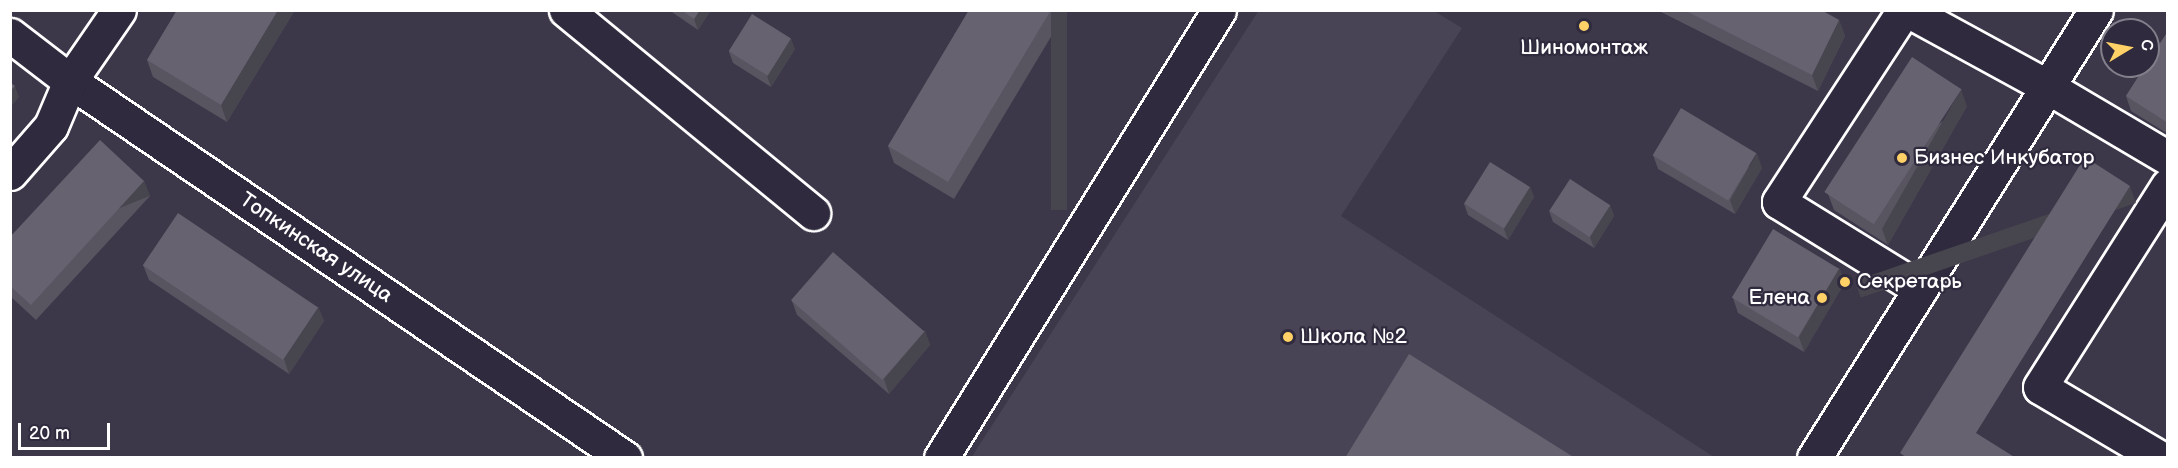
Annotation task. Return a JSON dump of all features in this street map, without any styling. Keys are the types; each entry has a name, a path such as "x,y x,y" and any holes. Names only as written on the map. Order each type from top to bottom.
{"street":[{"path":"10,173 51,126 70,81 119,10"},
{"path":"566,10 813,213"},
{"path":"941,458 1220,10"},
{"path":"1920,289 1779,202 1906,10 2048,87 2168,158"},
{"path":"1823,454 1920,289 2096,10"},
{"name":"Топкинская улица","path":"10,35 70,81 625,458"},
{"path":"2160,458 2040,387 2168,185"}],"shaded area":[{"name":"Школа №2","path":"1259,10 1434,11 1462,28 1341,216 1714,457 971,458"}],"building":[{"path":"177,10 278,10 221,105 147,60"},
{"path":"681,10 700,10 694,19"},
{"path":"969,10 1051,10 948,182 888,146"},
{"path":"1684,10 1821,10 1839,20 1812,75"},
{"path":"752,14 791,38 768,76 729,51"},
{"path":"2168,31 2168,123 2126,96 2137,78 2160,78 2160,43"},
{"name":"Бизнес Инкубатор","path":"1912,57 1961,89 1874,224 1824,192"},
{"path":"10,82 15,86 10,92"},
{"path":"1681,108 1756,153 1728,200 1653,155"},
{"path":"100,140 144,181 31,305 10,286 10,237"},
{"path":"2085,157 2130,186 1976,433 2016,458 1907,458 1900,453"},
{"path":"1490,162 1530,187 1504,228 1464,204"},
{"path":"1570,179 1610,205 1590,237 1549,211"},
{"path":"178,213 318,308 283,360 143,265"},
{"path":"1773,229 1839,269 1798,337 1732,298"},
{"path":"833,252 924,331 882,380 791,300"},
{"path":"1409,354 1575,458 1345,458"}],"place":[{"name":"Шиномонтаж","path":"1584,26"},
{"name":"Бизнес Инкубатор","path":"1902,158"},
{"name":"Секретарь","path":"1845,282"},
{"name":"Елена","path":"1822,298"},
{"name":"Школа №2","path":"1288,337"}]}
